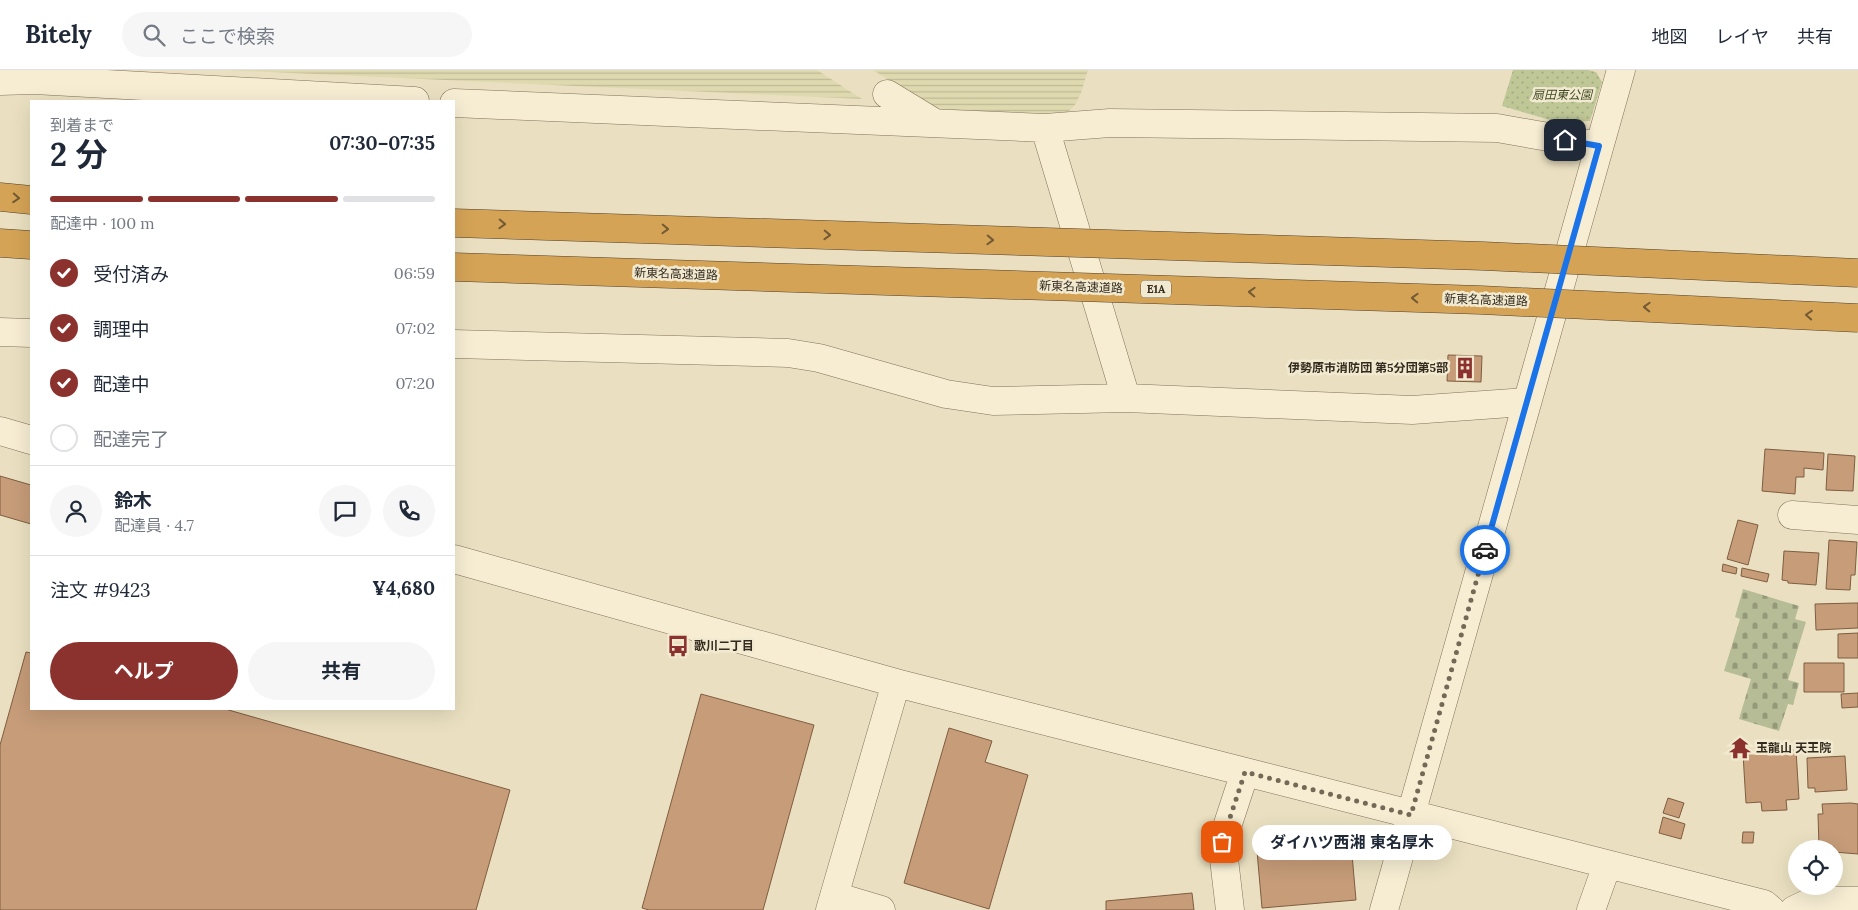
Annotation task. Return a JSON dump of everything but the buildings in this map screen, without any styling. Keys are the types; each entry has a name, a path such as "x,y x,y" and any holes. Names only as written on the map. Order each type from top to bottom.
{"highway":[{"path":"0,197 30,200"},
{"path":"455,223 1463,255 1858,273"},
{"path":"0,243 30,245"},
{"name":"新東名高速道路","path":"455,266 1481,300 1858,318"}],"street":[{"path":"1384,910 1621,70"},
{"path":"0,81 34,80 398,100"},
{"path":"887,94 935,123"},
{"path":"455,103 1045,128 1110,123 1497,128 1599,146"},
{"path":"1045,128 1126,398"},
{"path":"0,332 30,332"},
{"path":"455,344 788,353 819,358 946,394 993,400 1126,398 1412,410 1527,402"},
{"path":"0,431 30,440"},
{"path":"1806,509 1858,520"},
{"path":"455,559 896,683 1764,904 1771,910"},
{"path":"881,910 832,903 896,683"},
{"path":"1230,910 1222,842 1245,772"},
{"path":"1591,910 1607,865"},
{"path":"1794,910 1813,902 1858,901"}],"shaded area":[{"path":"224,70 817,70 862,99"},
{"path":"873,70 1088,70 1075,105 1065,115 935,109"}],"green space":[{"name":"扇田東公園","path":"1513,70 1588,70 1596,72 1602,82 1590,121 1557,122 1502,106"},
{"path":"1743,589 1799,606 1795,619 1806,622 1788,680 1799,683 1793,705 1788,704 1779,731 1739,719 1751,679 1724,671 1740,619 1735,617"}],"way so far":[{"path":"1222,842 1245,772 1411,815 1485,550"}],"place":[{"name":"伊勢原市消防団 第5分団第5部","path":"1465,368"},
{"name":"歌川二丁目","path":"678,646"},
{"name":"玉龍山 天王院","path":"1740,748"},
{"name":"ダイハツ西湘 東名厚木","path":"1222,842"}],"route":[{"path":"1485,550 1599,146 1565,140"}]}
